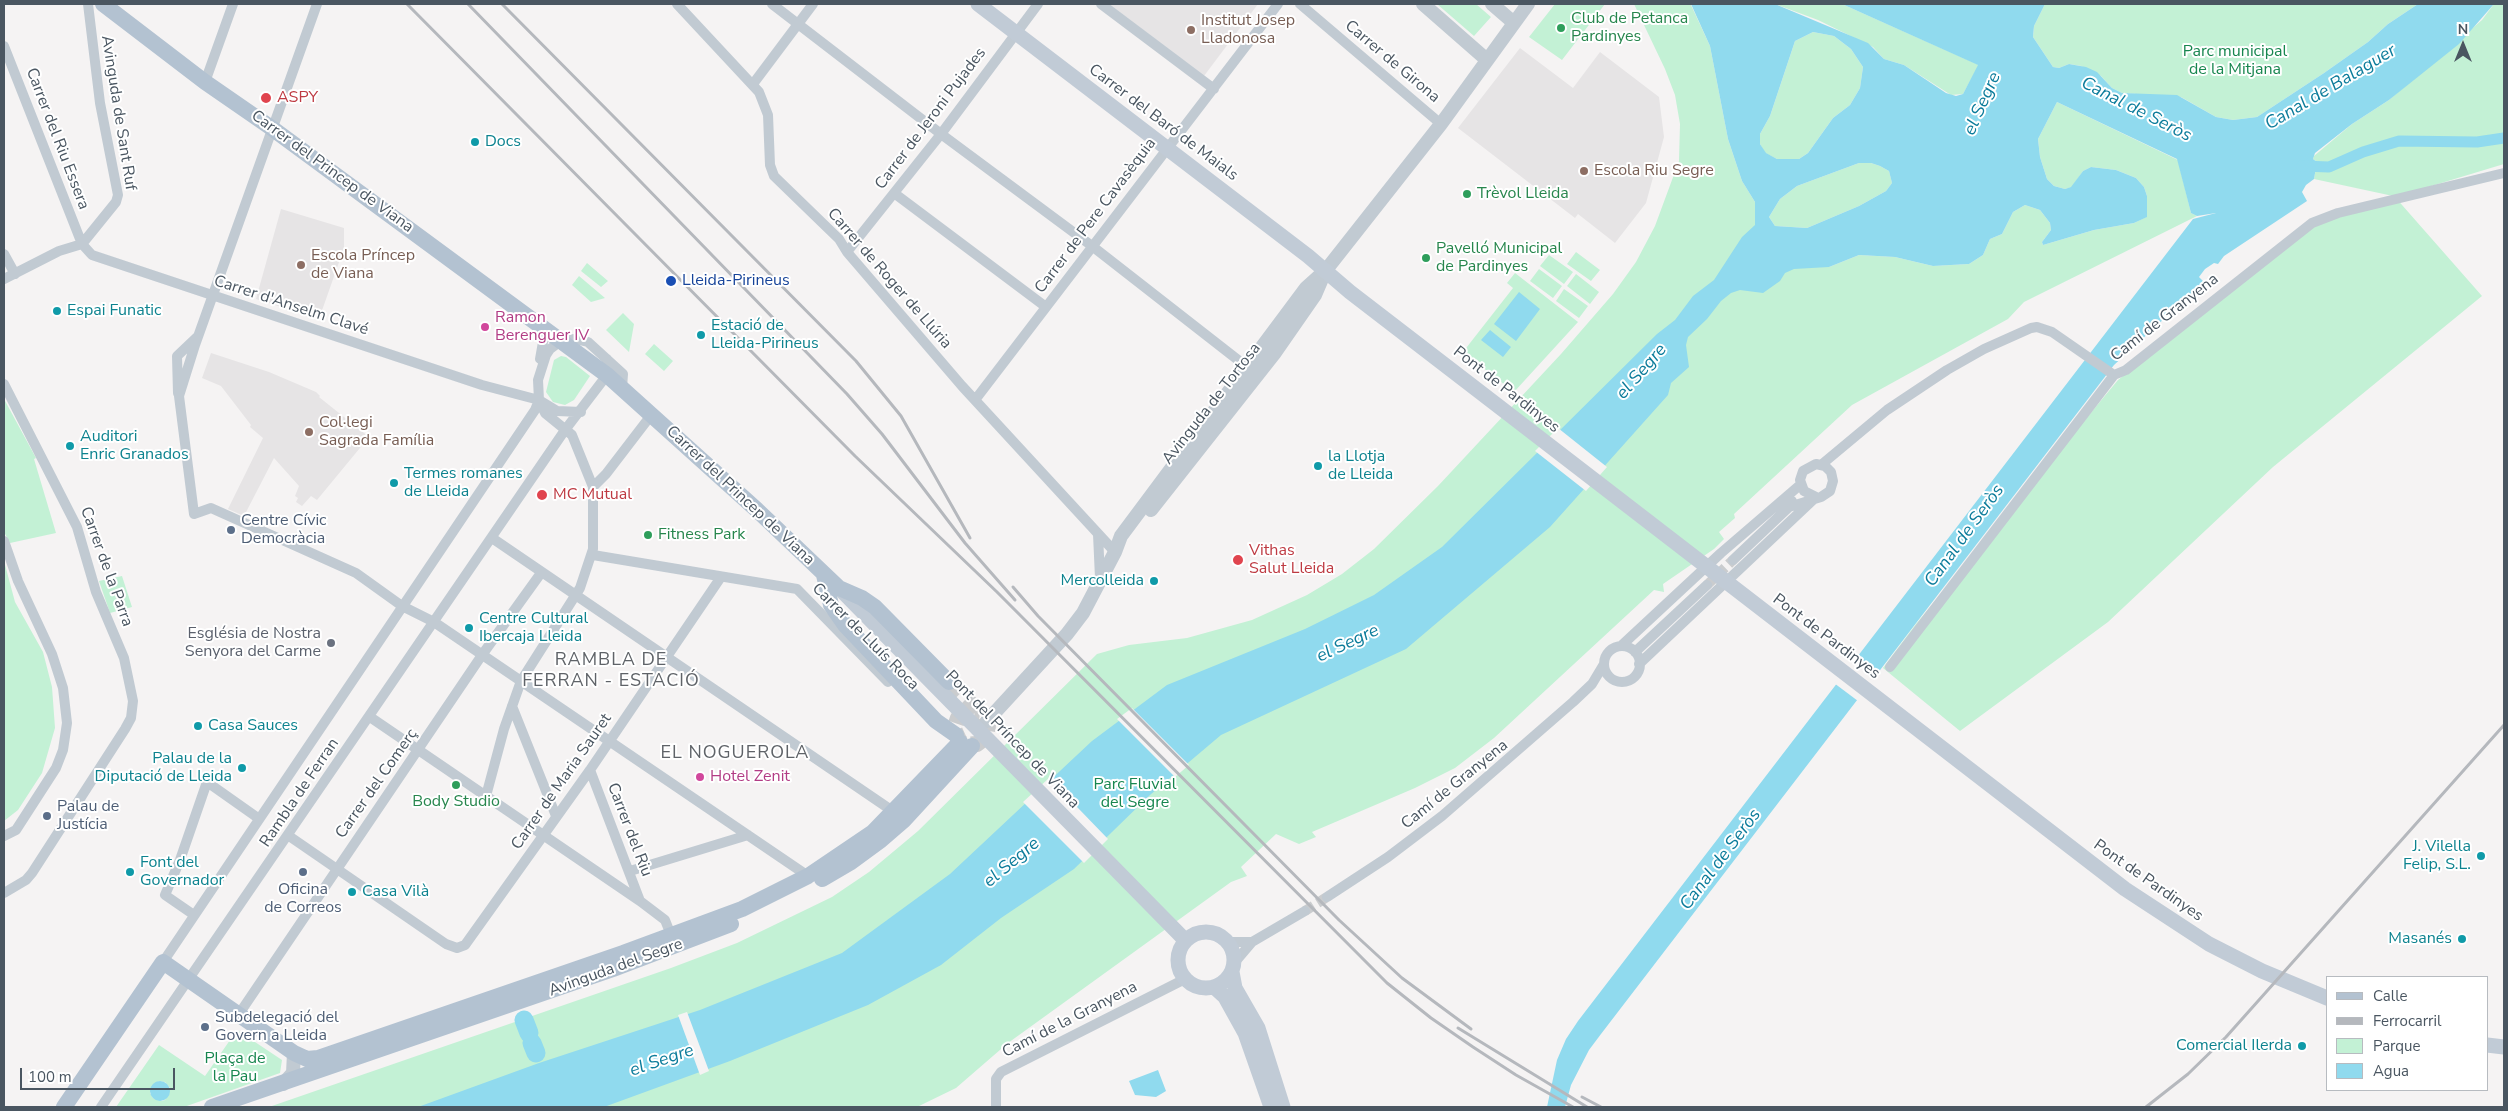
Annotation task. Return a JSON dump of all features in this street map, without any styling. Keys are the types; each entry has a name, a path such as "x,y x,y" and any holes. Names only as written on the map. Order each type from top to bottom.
{"main road":[{"name":"Carrer del Princep de Viana","path":"103,4 205,82 273,128 530,317 562,340 607,367 622,388 839,588 856,606"},
{"name":"Carrer del Baró de Maials","path":"978,4 1326,270"},
{"name":"Pont de Pardinyes","path":"1326,270 1506,412 1843,672 2164,916 2233,957 2295,986 2326,998"},
{"path":"824,575 831,605 845,625 936,721 961,740"},
{"path":"839,588 862,598 875,607 949,682"},
{"name":"Pont del Príncep de Viana","path":"856,606 1185,940"},
{"name":"Avinguda del Segre","path":"294,1053 307,1058 318,1058 748,918 805,889 851,862 898,816 961,740"},
{"name":"Avinguda del Segre","path":"212,1107 283,1084 673,941 808,876 898,816"},
{"path":"1233,967 1225,981 1214,987 1200,987 1185,979 1179,969 1178,957 1185,940 1200,932 1213,932 1228,942 1233,949 1235,988 1258,1028 1283,1107"},
{"path":"64,1107 167,956 189,980 294,1053"},
{"path":"1214,987 1225,997 1245,1033 1271,1107"}],"street":[{"name":"Avinguda de Sant Ruf","path":"82,244 116,202 118,195 100,103 88,4"},
{"path":"205,82 233,4"},
{"path":"318,4 179,396 194,514 211,508 256,526 356,573 402,606 434,622 808,876"},
{"name":"Carrer de Roger de Llúria","path":"677,4 759,92 768,115 772,173 839,239 847,252 975,400 1115,552"},
{"path":"772,4 941,134 1092,246 1247,367"},
{"path":"753,84 813,4"},
{"name":"Carrer de Jeroni Pujades","path":"847,252 941,134 1038,4"},
{"path":"1101,4 1214,88"},
{"name":"Carrer de Pere Cavasèquia","path":"975,400 1278,4"},
{"name":"Carrer de Girona","path":"1300,4 1441,124"},
{"path":"1423,4 1487,60"},
{"path":"1492,4 1514,23"},
{"name":"Avinguda de Tortosa","path":"1099,584 1121,536 1306,288 1326,270 1441,124 1528,4"},
{"name":"Carrer del Riu Essera","path":"4,46 82,244"},
{"name":"Camí de Granyena","path":"1821,465 1887,410 1946,370 1984,348 2037,327 2052,332 2112,375 2126,370 2312,223 2338,213 2504,173"},
{"path":"894,193 1046,307"},
{"path":"4,279 59,252 82,244"},
{"name":"Carrer d'Anselm Clavé","path":"82,244 92,255 214,297 495,389 539,400"},
{"path":"4,254 15,274"},
{"name":"Avinguda de Tortosa","path":"1115,552 1133,536 1274,354 1315,295 1326,270"},
{"path":"4,284 15,274"},
{"path":"530,317 539,327 542,336 541,372"},
{"path":"486,796 521,681 576,596 593,555 593,487 572,435 545,413 539,400 538,385 548,351 562,340"},
{"path":"539,400 557,411 580,412 607,367"},
{"path":"1890,667 2112,375"},
{"name":"Carrer de la Parra","path":"4,385 77,527 96,592 118,641 134,701 132,718 30,877 4,893"},
{"name":"Rambla de Ferran","path":"167,956 258,818 535,410 539,400"},
{"name":"Rambla de Ferran","path":"101,1107 289,836 565,430 580,412"},
{"path":"593,487 606,474 652,414"},
{"path":"1788,507 1830,491 1833,482 1831,472 1838,451"},
{"path":"1732,560 1788,507 1800,485 1801,475 1807,467 1821,465 1831,472"},
{"path":"1614,680 1607,673 1604,664 1611,650 1621,646 1703,564 1800,485"},
{"path":"1800,485 1806,494 1816,497"},
{"path":"1592,684 1614,680 1629,680 1636,673 1639,664 1816,497"},
{"path":"986,721 1067,634 1084,613 1099,584 1098,534"},
{"path":"492,538 898,816"},
{"path":"4,541 18,580 52,654 63,688 67,723 63,750 56,768 16,830 4,836"},
{"name":"Carrer de Lluís Roca","path":"593,555 797,590 942,735 961,740"},
{"name":"Carrer del Comerç","path":"239,1014 482,655 541,573"},
{"name":"Carrer de Maria Sauret","path":"337,868 446,944 457,948 469,941 590,770 721,577"},
{"path":"1635,652 1707,584"},
{"path":"1621,646 1635,652 1639,664"},
{"name":"Camí de Granyena","path":"1327,897 1388,857 1442,816 1530,742 1592,684 1604,664"},
{"path":"512,706 556,816"},
{"path":"370,716 640,901 665,920 673,941"},
{"name":"Carrer del Riu","path":"590,770 640,901"},
{"path":"194,915 165,895 180,860 207,782 258,818"},
{"path":"630,871 748,835"},
{"path":"289,836 337,868"},
{"path":"1233,967 1252,942 1305,911"},
{"path":"1228,942 1252,942"},
{"name":"Camí de la Granyena","path":"996,1107 996,1079 1002,1072 1185,979"},
{"path":"283,1084 293,1073 294,1053"}],"shaded area":[{"name":"Institut Josep Lladonosa","path":"1109,4 1258,4 1204,76"},
{"name":"Escola Riu Segre","path":"1520,48 1573,88 1600,52 1659,97 1664,137 1646,203 1615,243 1578,214 1575,218 1458,128"},
{"name":"Escola Príncep de Viana","path":"281,209 344,228 344,248 319,319 256,299"},
{"name":"Col·legi Sagrada Família","path":"211,353 269,372 316,392 319,397 369,437 317,500 311,496 302,506 296,502 298,498 295,496 299,486 274,458 244,516 228,509 263,438 250,427 251,425 221,386 202,378"}],"green space":[{"path":"1437,4 1476,4 1491,17 1474,36"},
{"name":"Club de Petanca Pardinyes","path":"1555,4 1605,4 1562,60 1529,37"},
{"name":"Parc Fluvial del Segre","path":"1634,4 1691,5 1710,46 1728,139 1742,181 1755,202 1755,225 1803,267 1829,267 1859,255 1895,257 1933,266 1969,264 1983,255 1990,239 2002,234 2013,212 2025,205 2040,210 2050,223 2051,230 2042,242 2043,245 2094,230 2134,223 2146,217 2147,196 2144,187 2136,178 2116,170 2091,167 2083,171 2072,187 2065,189 2054,186 2047,179 2040,157 2038,139 2057,102 2178,160 2191,213 2197,216 2024,302 2008,319 1852,405 1734,514 1735,518 1719,532 1724,539 1714,549 1663,584 1664,592 1654,590 1494,738 1455,768 1415,788 1312,832 1316,837 1299,844 1276,834 1241,867 1247,876 1231,882 1008,1043 956,1088 917,1107 269,1107 671,968 737,943 832,897 869,872 918,831 1097,654 1129,645 1187,638 1252,620 1307,595 1342,574 1374,549 1438,486 1561,354 1613,294 1636,262 1655,226 1679,161 1680,124 1675,95 1665,69"},
{"path":"1775,4 1842,4 1979,65 1963,94 1951,95 1904,65 1884,59 1873,47 1818,20"},
{"name":"Parc municipal de la Mitjana","path":"2045,4 2418,4 2388,24 2368,42 2324,73 2257,117 2233,120 2216,117 2181,97 2122,93 2112,88 2101,76 2081,66 2069,64 2059,68 2053,67 2033,37 2034,26"},
{"path":"2494,4 2504,4 2504,164 2395,197 2482,296 2273,467 2108,622 1960,731 1883,668 1916,624 2118,380 2302,233 2338,213 2393,196 2314,179 2317,162 2313,159 2314,156 2352,124 2389,100 2482,20"},
{"path":"1813,32 1834,36 1851,49 1863,67 1860,88 1850,105 1833,118 1808,153 1799,159 1777,159 1765,153 1760,144 1760,134 1770,116 1795,41"},
{"path":"1859,163 1871,163 1889,171 1892,183 1886,191 1859,206 1807,228 1775,226 1769,217 1780,199 1797,186"},
{"path":"1576,252 1600,270 1591,281 1567,264"},
{"path":"1549,255 1573,272 1564,284 1540,266"},
{"path":"587,263 608,281 601,287 581,271"},
{"path":"1539,269 1562,286 1553,298 1530,281"},
{"path":"1515,273 1578,322 1514,392 1463,352 1513,288 1507,283"},
{"path":"1576,274 1599,292 1590,304 1567,286"},
{"path":"579,276 605,298 591,302 572,285"},
{"path":"1564,289 1588,306 1579,318 1556,301"},
{"path":"623,313 634,324 629,352 606,330"},
{"path":"654,344 673,361 664,371 645,354"},
{"path":"561,356 566,357 590,376 574,400 565,405 553,402 546,392 554,360"},
{"path":"4,399 36,458 34,459 56,533 10,543 4,532"},
{"path":"4,561 15,602 43,652 52,687 55,728 42,773 18,810 4,821"},
{"path":"122,576 132,607 110,613 99,581"},
{"name":"Plaça de la Pau","path":"237,1030 282,1060 280,1073 184,1107 116,1107 159,1045 205,1076","holes":["159,1081 165,1082 170,1088 165,1100 153,1098 150,1093"]}],"water":[{"path":"1691,4 1775,4 1868,43 1884,59 1904,65 1946,93 1956,96 1963,94 1978,65 1842,4 2045,4 2034,26 2033,37 2053,67 2059,68 2069,64 2086,67 2097,72 2112,88 2122,93 2177,95 2216,117 2233,120 2257,117 2324,73 2368,42 2388,24 2418,4 2494,4 2459,44 2389,100 2352,124 2315,153 2313,159 2317,162 2314,179 2306,185 2302,192 2307,201 2224,256 2218,264 2214,263 2205,269 2199,277 2204,282 2114,365 1589,1050 1571,1085 1565,1107 1547,1107 1557,1060 1566,1039 1578,1021 2193,219 2216,213 2197,216 2191,213 2177,159 2057,102 2038,139 2040,157 2047,179 2054,186 2065,189 2071,187 2083,171 2091,167 2116,170 2136,178 2144,187 2147,196 2147,217 2134,223 2094,230 2043,245 2042,242 2051,230 2050,223 2040,210 2025,205 2013,212 2002,234 1990,239 1983,255 1969,264 1933,266 1895,257 1859,255 1829,267 1794,269 1785,273 1780,281 1763,293 1740,290 1731,293 1721,301 1707,319 1688,337 1686,345 1689,367 1671,383 1668,395 1550,527 1406,649 1221,735 1150,795 1074,869 1001,918 941,965 868,1005 730,1061 604,1107 418,1107 539,1063 700,1010 842,953 950,874 1092,741 1167,685 1305,629 1374,595 1442,547 1657,334 1675,320 1693,296 1714,280 1742,237 1755,225 1755,202 1742,181 1728,139 1710,46","holes":["1813,32 1834,36 1851,49 1863,67 1860,88 1850,105 1833,118 1808,153 1799,159 1777,159 1766,153 1760,144 1760,134 1770,116 1795,41","1859,163 1871,163 1889,171 1892,183 1886,191 1859,206 1807,228 1775,226 1769,217 1780,199 1797,186"]},
{"path":"1519,292 1540,309 1516,341 1494,324"},
{"path":"1490,330 1511,347 1503,357 1481,340"},
{"path":"1158,1070 1166,1091 1156,1097 1135,1095 1129,1081"},
{"path":"160,1081 167,1084 170,1091 167,1098 160,1101 153,1098 150,1091 153,1084"}],"pier":[{"path":"1558,428 1607,467 1586,491 1535,451"},
{"path":"1854,657 1877,675 1858,701 1834,683"},
{"path":"1132,708 1189,765 1175,777 1117,719"},
{"path":"1049,778 1108,839 1084,863 1023,802"},
{"path":"687,1012 709,1071 700,1075 678,1015"}],"waterway":[{"path":"2302,166 2329,167 2363,152 2399,141 2477,142 2504,138"},
{"name":"EL NOGUEROLA","path":"524,1020 529,1033"},
{"name":"EL NOGUEROLA","path":"532,1043 536,1053"}],"tunnel":[{"path":"1707,585 1733,560"},
{"path":"949,682 984,717 988,726 986,737 977,744 966,745 960,742 954,729 958,718 968,712 980,714"},
{"path":"1305,911 1327,897"}],"railway":[{"path":"407,4 855,456 997,592 1387,983 1431,1018 1473,1047 1516,1075 1573,1107"},
{"path":"468,4 847,394 882,434 965,543 1015,600"},
{"path":"502,4 856,361 901,416 970,538"},
{"path":"1013,587 1038,616 1339,920 1402,978 1471,1029"},
{"path":"2146,1107 2188,1074 2226,1037 2504,725"},
{"path":"1458,1028 1587,1107"},
{"path":"1582,1097 1601,1107"}],"place":[{"name":"Club de Petanca Pardinyes","path":"1561,28"},
{"name":"Institut Josep Lladonosa","path":"1191,30"},
{"name":"ASPY","path":"266,98"},
{"name":"Docs","path":"475,142"},
{"name":"Escola Riu Segre","path":"1584,171"},
{"name":"Trèvol Lleida","path":"1467,194"},
{"name":"Pavelló Municipal de Pardinyes","path":"1426,258"},
{"name":"Escola Príncep de Viana","path":"301,265"},
{"name":"Lleida-Pirineus","path":"671,281"},
{"name":"Espai Funatic","path":"57,311"},
{"name":"Ramon Berenguer IV","path":"485,327"},
{"name":"Estació de Lleida-Pirineus","path":"701,335"},
{"name":"Col·legi Sagrada Família","path":"309,432"},
{"name":"Auditori Enric Granados","path":"70,446"},
{"name":"la Llotja de Lleida","path":"1318,466"},
{"name":"Termes romanes de Lleida","path":"394,483"},
{"name":"MC Mutual","path":"542,495"},
{"name":"Centre Cívic Democràcia","path":"231,530"},
{"name":"Fitness Park","path":"648,535"},
{"name":"Vithas Salut Lleida","path":"1238,560"},
{"name":"Mercolleida","path":"1154,581"},
{"name":"Centre Cultural Ibercaja Lleida","path":"469,628"},
{"name":"Església de Nostra Senyora del Carme","path":"331,643"},
{"name":"Casa Sauces","path":"198,726"},
{"name":"Palau de la Diputació de Lleida","path":"242,768"},
{"name":"Hotel Zenit","path":"700,777"},
{"name":"Body Studio","path":"456,785"},
{"name":"Palau de Justícia","path":"47,816"},
{"name":"J. Vilella Felip, S.L.","path":"2481,856"},
{"name":"Font del Governador","path":"130,872"},
{"name":"Oficina de Correos","path":"303,872"},
{"name":"Casa Vilà","path":"352,892"},
{"name":"Masanés","path":"2462,939"},
{"name":"Subdelegació del Govern a Lleida","path":"205,1027"},
{"name":"Comercial Ilerda","path":"2302,1046"}],"district":[{"name":"RAMBLA DE FERRAN - ESTACIÓ","path":"611,671"},
{"name":"EL NOGUEROLA","path":"735,754"}],"water label":[{"name":"Canal de Balaguer","path":"2331,88"},
{"name":"el Segre","path":"1983,104"},
{"name":"Canal de Seròs","path":"2136,110"},
{"name":"el Segre","path":"1642,372"},
{"name":"Canal de Seròs","path":"1965,536"},
{"name":"el Segre","path":"1348,644"},
{"name":"Canal de Seròs","path":"1721,860"},
{"name":"el Segre","path":"1012,863"},
{"name":"el Segre","path":"662,1061"}]}
